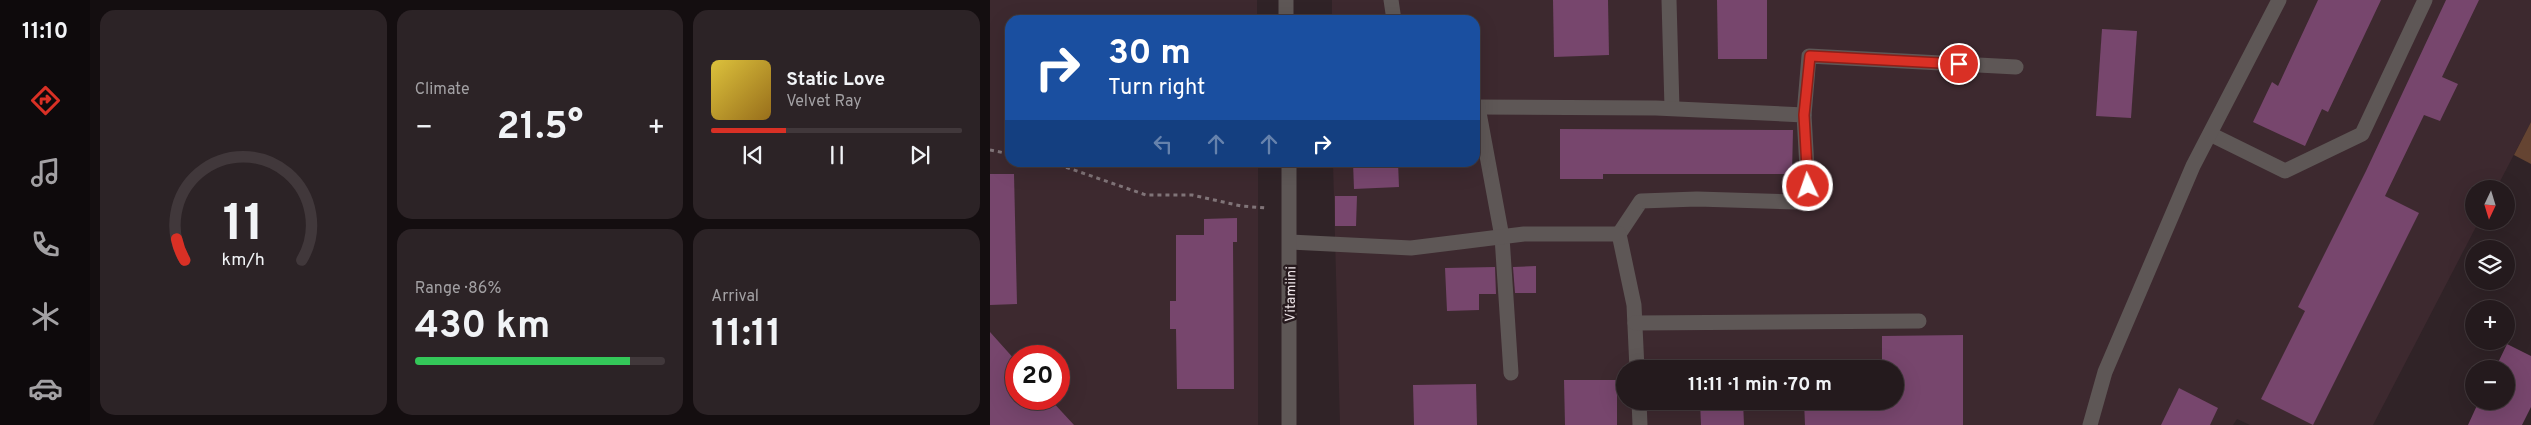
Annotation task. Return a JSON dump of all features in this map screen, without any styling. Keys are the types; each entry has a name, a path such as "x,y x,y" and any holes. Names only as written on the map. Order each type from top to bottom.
{"street":[{"path":"1286,0 1286,15"},
{"path":"1391,0 1393,15"},
{"path":"1669,0 1672,108"},
{"path":"2090,425 2105,372 2193,166 2279,0"},
{"path":"2210,134 2285,171 2362,134 2425,0"},
{"path":"1637,360 1634,305 1619,234 1642,201 1796,202 1808,186 1804,115 1810,56 2016,67"},
{"path":"1480,107 1672,108 1804,115"},
{"path":"1480,123 1502,237 1511,373"},
{"name":"Vitamiini","path":"1289,167 1289,425"},
{"path":"1290,242 1411,248 1524,234 1619,234"},
{"path":"1635,323 1920,321"},
{"path":"1639,410 1640,425"}],"path":[{"path":"990,150 1005,153"},
{"path":"1065,167 1146,195 1192,195 1241,206 1290,210"}],"shaded area":[{"path":"990,0 1257,0 1257,15 1005,15 1005,167 1258,167 1258,425 990,425"},
{"path":"1332,0 2531,0 2531,122 2501,180 2465,180 2465,230 2474,230 2469,240 2465,240 2465,248 2373,425 2250,425 2237,419 2233,425 1340,425 1333,167 1480,167 1480,15 1332,15"},
{"path":"2531,122 2531,164 2514,155"}],"building":[{"path":"1553,0 1608,0 1609,55 1554,57"},
{"path":"1717,0 1767,0 1767,59 1718,59"},
{"path":"2318,0 2381,0 2328,112 2322,109 2305,146 2253,122 2272,82 2278,86"},
{"path":"2446,0 2479,0 2442,77 2458,84 2440,121 2424,115 2385,196 2419,213 2313,425 2261,399 2305,311 2298,307 2366,171"},
{"path":"2102,29 2137,31 2131,118 2096,116"},
{"path":"1560,129 1793,130 1792,174 1603,174 1603,179 1560,179"},
{"path":"1353,167 1398,167 1399,187 1354,189"},
{"path":"990,174 1014,174 1017,304 990,305"},
{"path":"1335,196 1357,196 1356,226 1335,226"},
{"path":"1237,218 1237,242 1233,242 1234,389 1177,389 1176,329 1170,329 1170,301 1176,301 1176,235 1204,235 1204,219"},
{"path":"1536,266 1536,293 1515,293 1513,267"},
{"path":"1495,267 1496,294 1479,294 1479,310 1447,311 1445,268"},
{"path":"990,332 1005,349 1005,410 1060,410 1074,425 990,425"},
{"path":"1963,335 1963,425 1805,425 1804,410 1904,410 1904,360 1882,360 1882,336"},
{"path":"2515,348 2531,356 2531,407 2522,425 2468,425 2475,410 2515,410 2515,360 2499,360 2504,350 2515,350"},
{"path":"1564,380 1616,380 1617,425 1565,425"},
{"path":"1476,384 1477,425 1414,425 1413,385"},
{"path":"2179,388 2218,408 2210,425 2161,425"},
{"path":"1700,410 1743,410 1744,425 1701,425"}],"route":[{"path":"1808,186 1804,115 1810,56 1959,64"}]}
